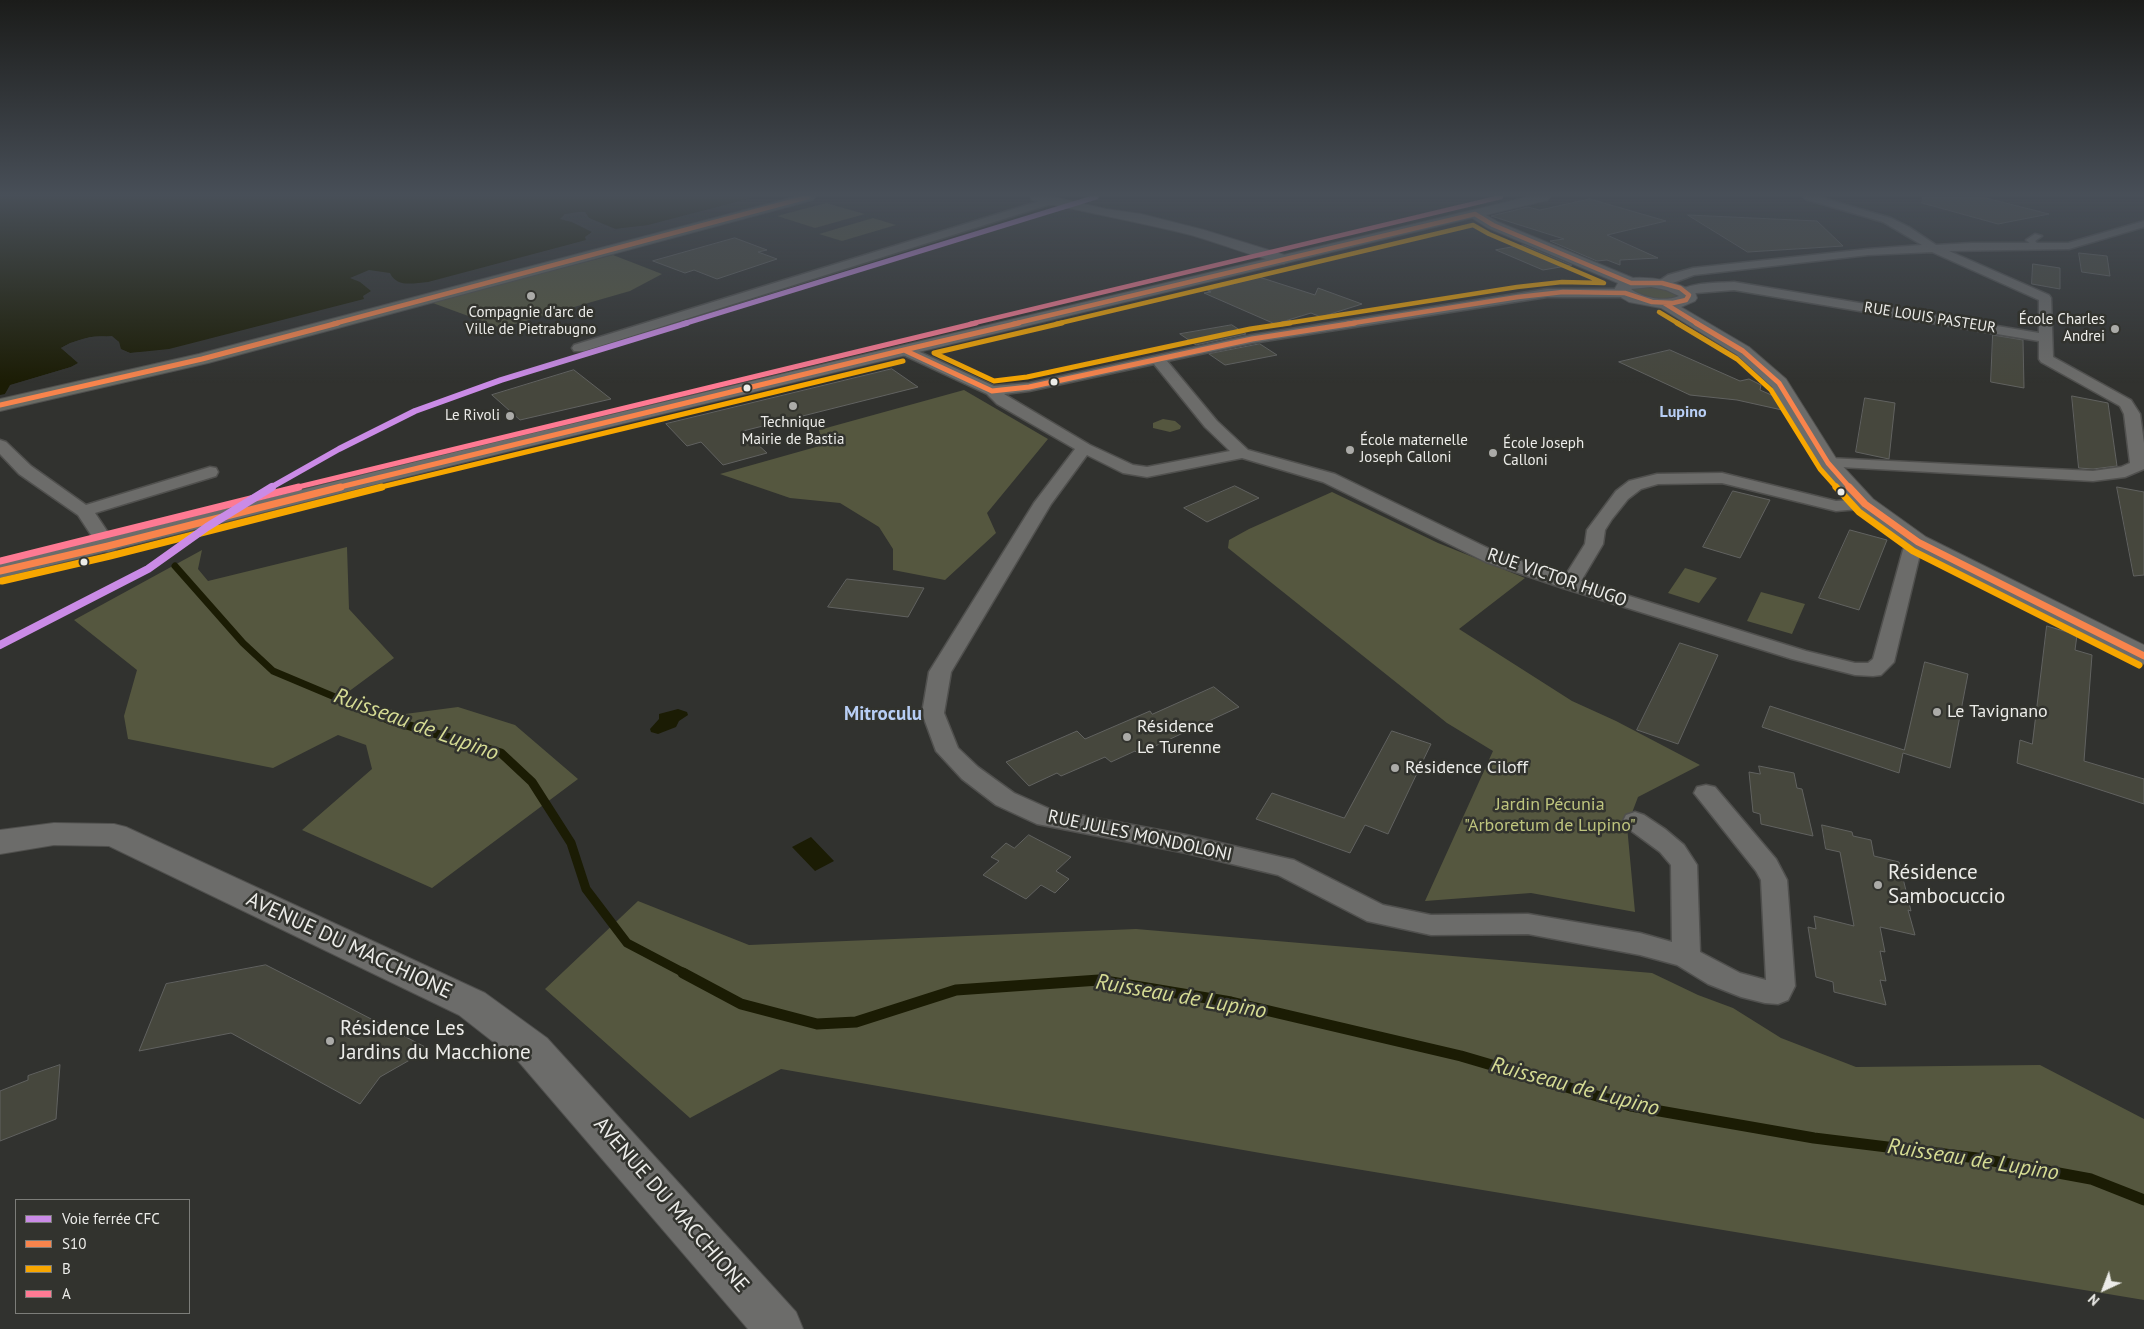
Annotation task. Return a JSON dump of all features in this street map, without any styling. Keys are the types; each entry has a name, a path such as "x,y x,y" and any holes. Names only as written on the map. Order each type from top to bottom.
{"main road":[{"path":"0,404 202,359 576,259"},
{"path":"0,571 108,546 411,469 1284,259"},
{"path":"1567,259 1628,288 1641,300 1663,293 1686,300 1688,295 1686,292"},
{"path":"1663,293 1761,366 1779,383 1797,409 1828,463 1865,504 1918,542 2144,656"},
{"name":"AVENUE DU MACCHIONE","path":"0,842 54,834 114,835 472,1004 534,1050 779,1329"}],"street":[{"path":"579,348 862,259"},
{"path":"1663,293 1672,278 1693,272 1807,259"},
{"path":"1828,463 2093,476 2126,472 2139,464 2132,414 2126,403 2046,359 2045,298 1958,259"},
{"name":"RUE LOUIS PASTEUR","path":"1686,292 1695,288 1734,286 2046,338"},
{"path":"992,391 1029,387 1252,340 1518,297 1628,288"},
{"path":"904,350 992,391 1002,401 1084,448 1129,469 1147,472 1242,453"},
{"name":"RUE VICTOR HUGO","path":"1156,359 1164,366 1210,424 1242,453 1329,478 1493,558 1570,584 1799,655 1855,669 1873,670 1883,662 1912,550 1918,542"},
{"path":"0,445 24,470 84,511 108,546"},
{"name":"RUE JULES MONDOLONI","path":"1084,448 1043,503 940,672 933,713 948,751 970,773 1005,799 1046,818 1186,844 1285,867 1377,914 1431,925 1528,924 1640,944 1686,957 1737,986 1764,992 1778,992 1781,986 1774,880 1767,866 1706,793"},
{"path":"84,511 210,472"},
{"path":"1570,584 1594,544 1596,530 1604,517 1622,495 1634,485 1657,479 1722,478 1836,506 1865,504"},
{"path":"1635,821 1664,840 1678,853 1684,865 1686,957"}],"green space":[{"name":"Compagnie d'arc de Ville de Pietrabugno","path":"597,259 623,259 662,274 630,291 501,328 430,302"},
{"path":"1656,286 1677,294 1677,296 1661,300 1642,296 1633,290 1635,288"},
{"path":"964,390 1048,439 987,513 996,533 945,580 893,570 893,549 879,527 840,503 790,498 720,474 823,445 819,430"},
{"path":"1163,419 1175,421 1181,426 1180,429 1170,432 1153,428 1153,423"},
{"name":"Jardin Pécunia \"Arboretum de Lupino\"","path":"1332,492 1438,543 1525,578 1459,629 1572,701 1616,721 1700,765 1638,797 1627,826 1635,912 1531,893 1425,901 1493,751 1447,723 1228,548 1229,540 1249,529"},
{"path":"347,547 349,609 394,658 344,695 405,714 458,707 515,725 578,779 432,888 302,830 372,769 366,745 338,735 273,768 128,739 124,716 137,670 74,620 202,550 198,569 208,581"},
{"path":"1685,568 1717,578 1699,603 1668,593"},
{"path":"1761,592 1805,604 1792,634 1747,621"},
{"path":"638,901 749,945 1136,929 1652,973 1698,995 1733,1008 1781,1038 1856,1067 2040,1065 2144,1119 2144,1300 1266,1154 781,1069 690,1118 545,989"}],"shaded area":[{"path":"0,259 514,259 428,282 411,284 397,281 390,273 369,270 350,278 360,282 371,291 363,296 364,299 169,349 130,353 120,349 119,342 113,338 98,336 82,339 61,348 79,363 11,385 5,394 0,395"},
{"path":"678,709 687,712 688,715 679,721 676,727 658,734 651,732 650,729 659,719 659,714"},
{"path":"811,837 834,861 815,871 792,847"}],"pier":[{"path":"112,336 119,342 121,349 130,353 176,350 130,355 119,351 117,343 111,339 91,339 66,348 80,361 80,365 72,370 12,387 8,394 5,394 10,385 71,367 78,363 61,348 70,343 91,337"}],"building":[{"path":"660,259 777,259 717,279 694,270 685,273 653,261"},
{"path":"1517,259 1558,259 1572,265 1543,270"},
{"path":"1592,259 1639,259 1620,260 1620,265 1607,260 1597,261"},
{"path":"2080,259 2107,259 2110,276 2082,272"},
{"path":"2033,264 2060,268 2060,289 2032,284"},
{"path":"1259,277 1315,295 1318,288 1362,304 1321,317 1311,313 1275,324 1204,293"},
{"path":"1232,325 1246,334 1196,345 1180,334"},
{"path":"1993,335 2023,340 2024,388 1991,382"},
{"path":"1260,344 1277,355 1225,365 1209,354"},
{"path":"1670,350 1740,381 1749,379 1761,385 1760,390 1776,397 1782,410 1737,400 1690,395 1619,362"},
{"name":"Technique Mairie de Bastia","path":"892,369 918,387 743,431 767,453 723,465 701,442 687,446 666,424"},
{"name":"Le Rivoli","path":"574,370 611,399 520,420 492,395"},
{"path":"2072,396 2108,403 2117,466 2093,469 2079,468"},
{"path":"1865,398 1895,403 1889,459 1856,452"},
{"path":"1235,486 1259,498 1207,522 1184,508"},
{"path":"2117,487 2144,492 2144,575 2134,576"},
{"path":"1733,491 1770,500 1740,558 1703,547"},
{"path":"1850,530 1887,540 1859,610 1819,598"},
{"path":"847,579 924,588 908,617 828,607"},
{"path":"2047,626 2077,635 2075,650 2092,655 2084,761 2144,779 2144,804 2017,763 2020,740 2032,744"},
{"path":"1680,643 1718,655 1678,744 1637,730"},
{"path":"1925,662 1968,674 1950,768 1903,753 1899,773 1762,727 1770,706 1904,750"},
{"name":"Résidence Le Turenne","path":"1214,687 1239,707 1138,754 1135,751 1111,762 1105,757 1061,776 1057,773 1029,786 1006,762 1077,731 1085,739 1150,711 1152,714"},
{"name":"Résidence Ciloff","path":"1392,731 1431,744 1388,834 1365,825 1350,853 1256,819 1272,793 1344,818"},
{"path":"1759,766 1794,773 1797,788 1802,789 1813,836 1761,824 1760,814 1753,812 1749,772 1760,774"},
{"name":"Résidence Sambocuccio","path":"1822,825 1852,832 1853,836 1871,840 1874,856 1899,862 1915,935 1880,927 1885,952 1880,951 1886,981 1880,980 1886,1005 1834,992 1833,982 1816,977 1808,927 1816,929 1814,916 1854,926 1840,852 1826,849"},
{"path":"1029,835 1071,857 1056,871 1069,879 1055,893 1041,885 1026,899 983,875 999,861 991,857 1006,843 1014,848"},
{"name":"Résidence Les Jardins du Macchione","path":"266,965 429,1049 380,1077 360,1104 231,1033 139,1051 166,984"},
{"path":"60,1065 56,1119 0,1141 0,1091 28,1080 28,1076"}],"waterway":[{"name":"Ruisseau de Lupino","path":"175,566 243,643 273,671 342,700"},
{"name":"Ruisseau de Lupino","path":"339,699 393,721 501,753 532,782 571,843 586,889 627,943 686,974"},
{"name":"Ruisseau de Lupino","path":"683,973 741,1004 817,1024 856,1022 956,990 1099,980 1231,1002 1461,1056 1631,1106 1814,1138 1977,1158 2091,1179 2144,1200"}],"rail line":[{"name":"CFC","path":"0,645 148,569 207,527 257,495 339,449 415,411 501,380 894,259"}],"transit line":[{"name":"S10","path":"0,405 202,359 576,259"},
{"name":"A","path":"0,561 519,432 1242,259"},
{"name":"S10","path":"1286,259 904,350 992,391 1029,387 1252,339 1518,297 1563,292 1625,293 1652,302 1673,303 1686,300 1689,295 1680,288 1662,283 1631,283 1574,259"},
{"name":"B","path":"1330,259 934,353 994,381 1027,377 1250,329 1517,287 1562,282 1604,283 1548,259"},
{"name":"S10","path":"1664,303 1743,351 1779,383 1828,463 1865,504 1918,542 2144,656"},
{"name":"B","path":"1659,312 1737,359 1771,390 1820,469 1859,512 1913,551 2139,665"},
{"name":"S10","path":"0,571 108,546 402,471 904,350"},
{"name":"B","path":"2,581 110,556 404,481 903,361"}],"place":[{"name":"Compagnie d'arc de Ville de Pietrabugno","path":"531,296"},
{"name":"École Charles Andrei","path":"2115,329"},
{"name":"Technique Mairie de Bastia","path":"793,406"},
{"name":"Le Rivoli","path":"510,416"},
{"name":"École maternelle Joseph Calloni","path":"1350,450"},
{"name":"École Joseph Calloni","path":"1493,453"},
{"name":"Le Tavignano","path":"1937,712"},
{"name":"Résidence Le Turenne","path":"1127,737"},
{"name":"Résidence Ciloff","path":"1395,768"},
{"name":"Résidence Sambocuccio","path":"1878,885"},
{"name":"Résidence Les Jardins du Macchione","path":"330,1041"}],"district":[{"name":"Lupino","path":"1683,412"},
{"name":"Mitroculu","path":"883,715"}]}
